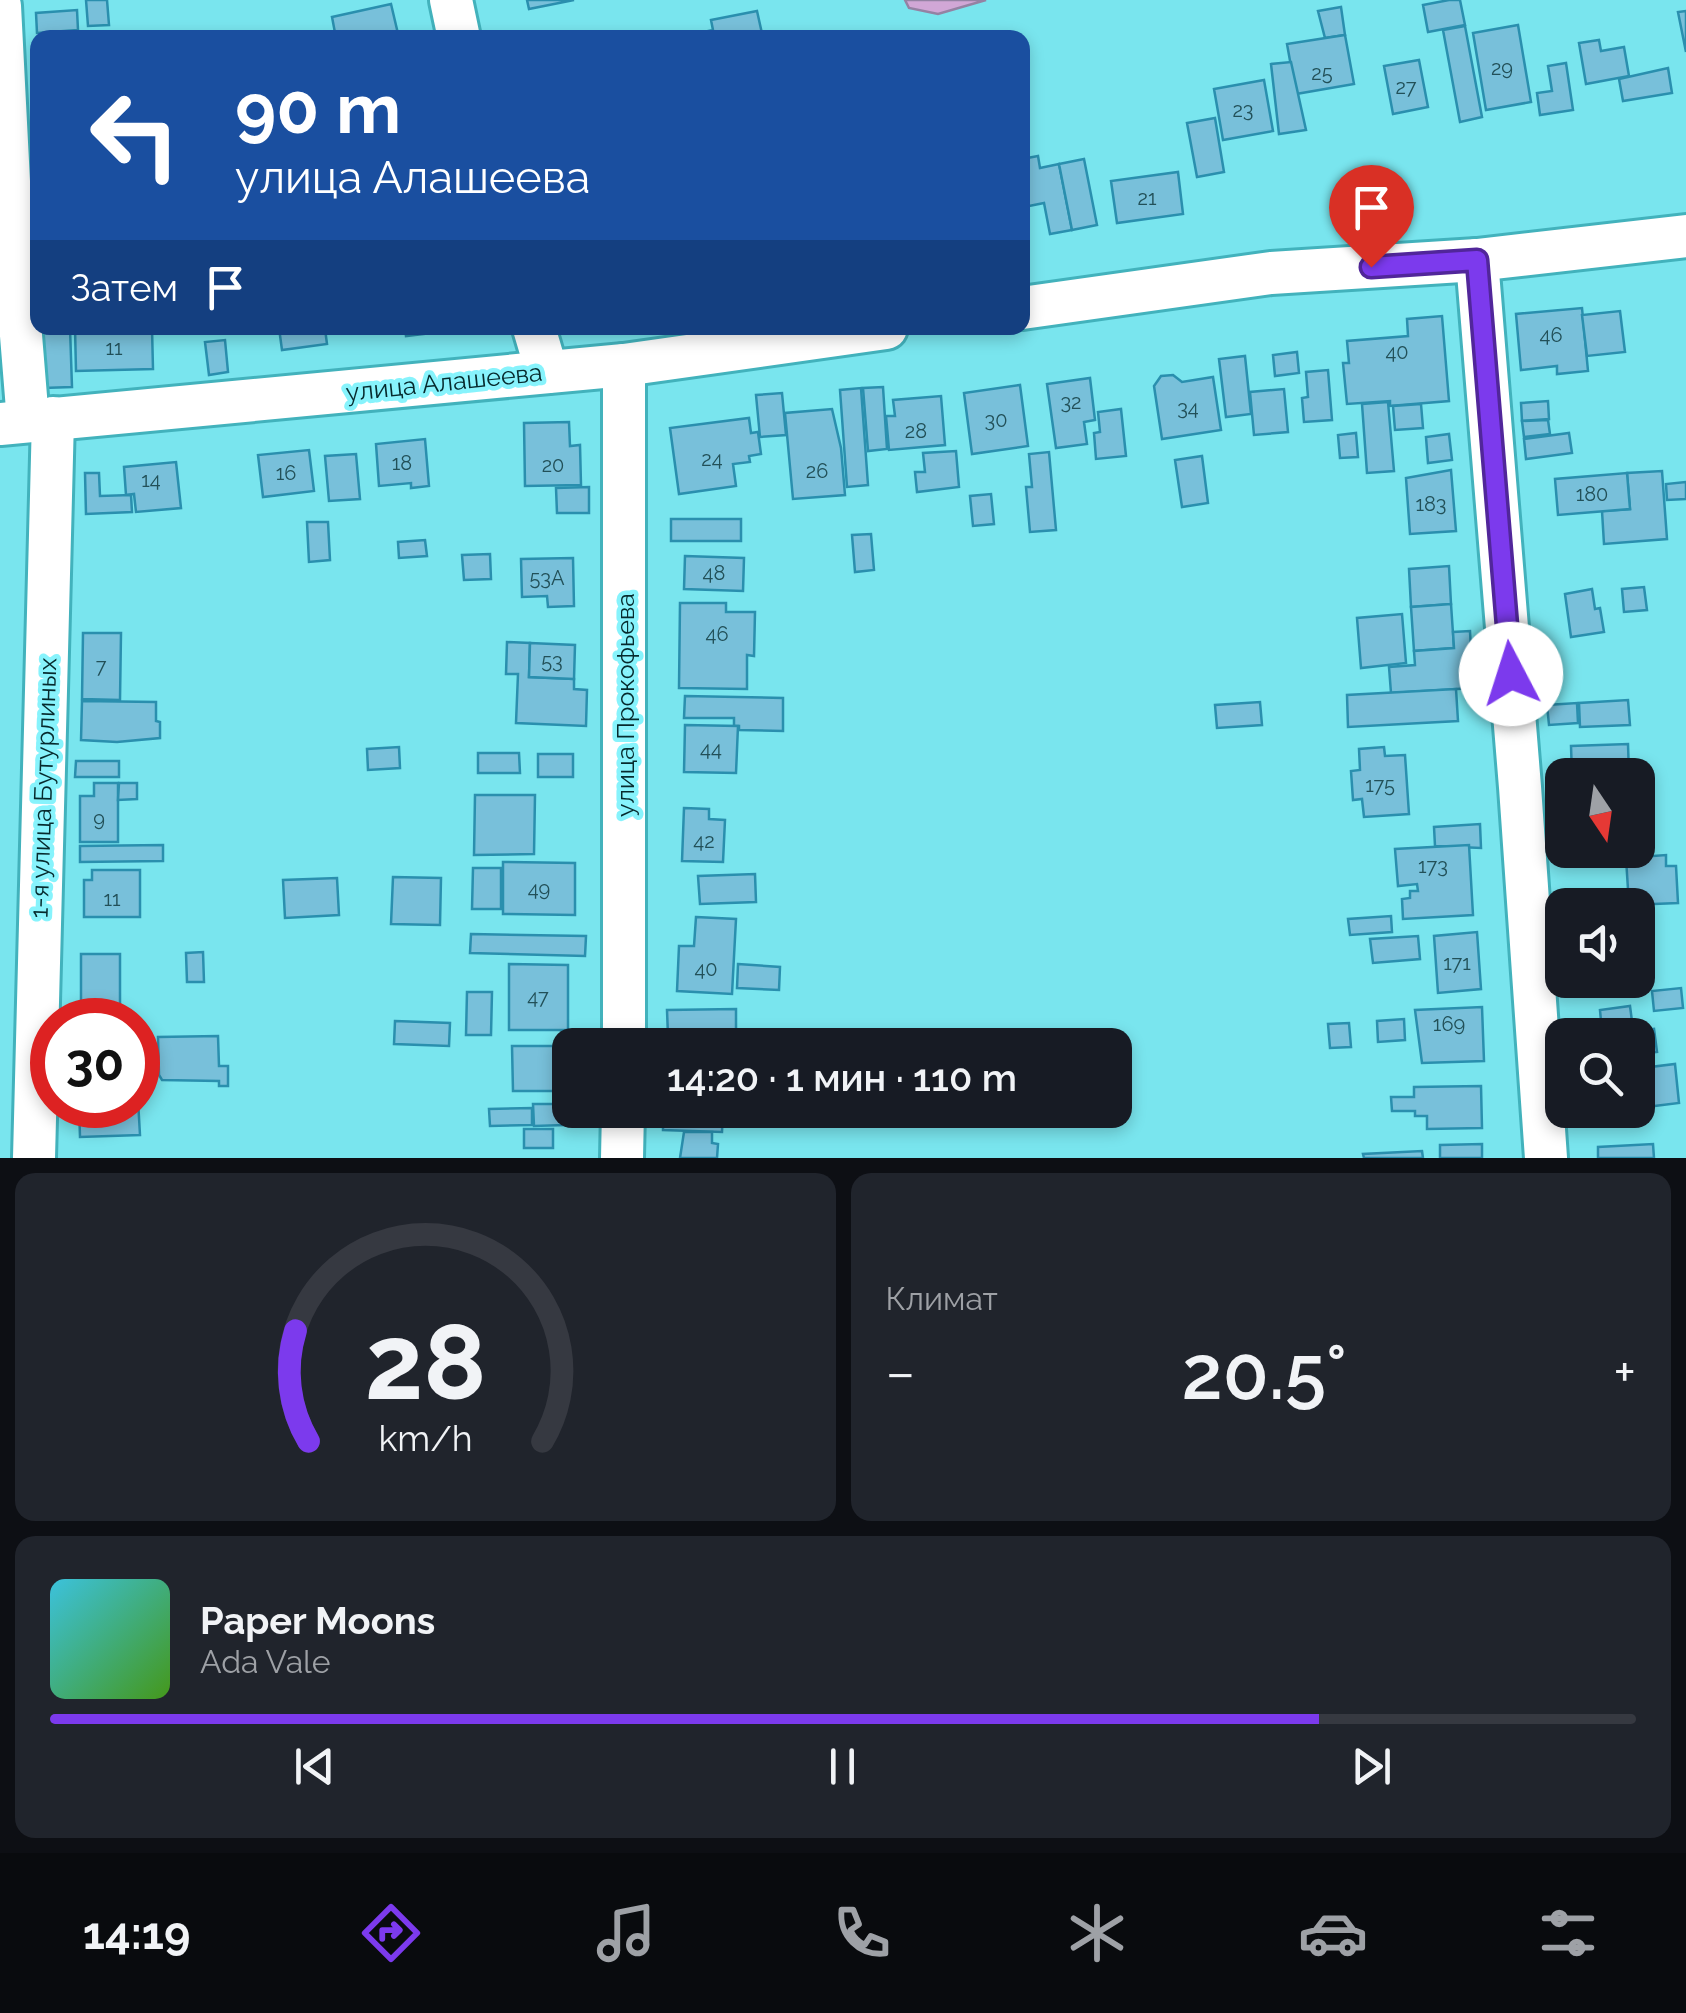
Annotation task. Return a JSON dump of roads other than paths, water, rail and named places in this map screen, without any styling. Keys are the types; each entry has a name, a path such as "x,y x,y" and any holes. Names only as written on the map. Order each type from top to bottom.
{"street":[{"path":"451,0 457,30"},
{"name":"1-я улица Бутурлиных","path":"0,6 27,421 34,1158"},
{"path":"1030,307 1271,273 1477,260 1686,236"},
{"path":"1477,260 1546,1158"},
{"path":"536,335 547,372"},
{"name":"улица Алашеева","path":"27,421 624,365 836,335"},
{"name":"улица Прокофьева","path":"624,365 624,1028"},
{"path":"622,1158 623,1128"}]}
